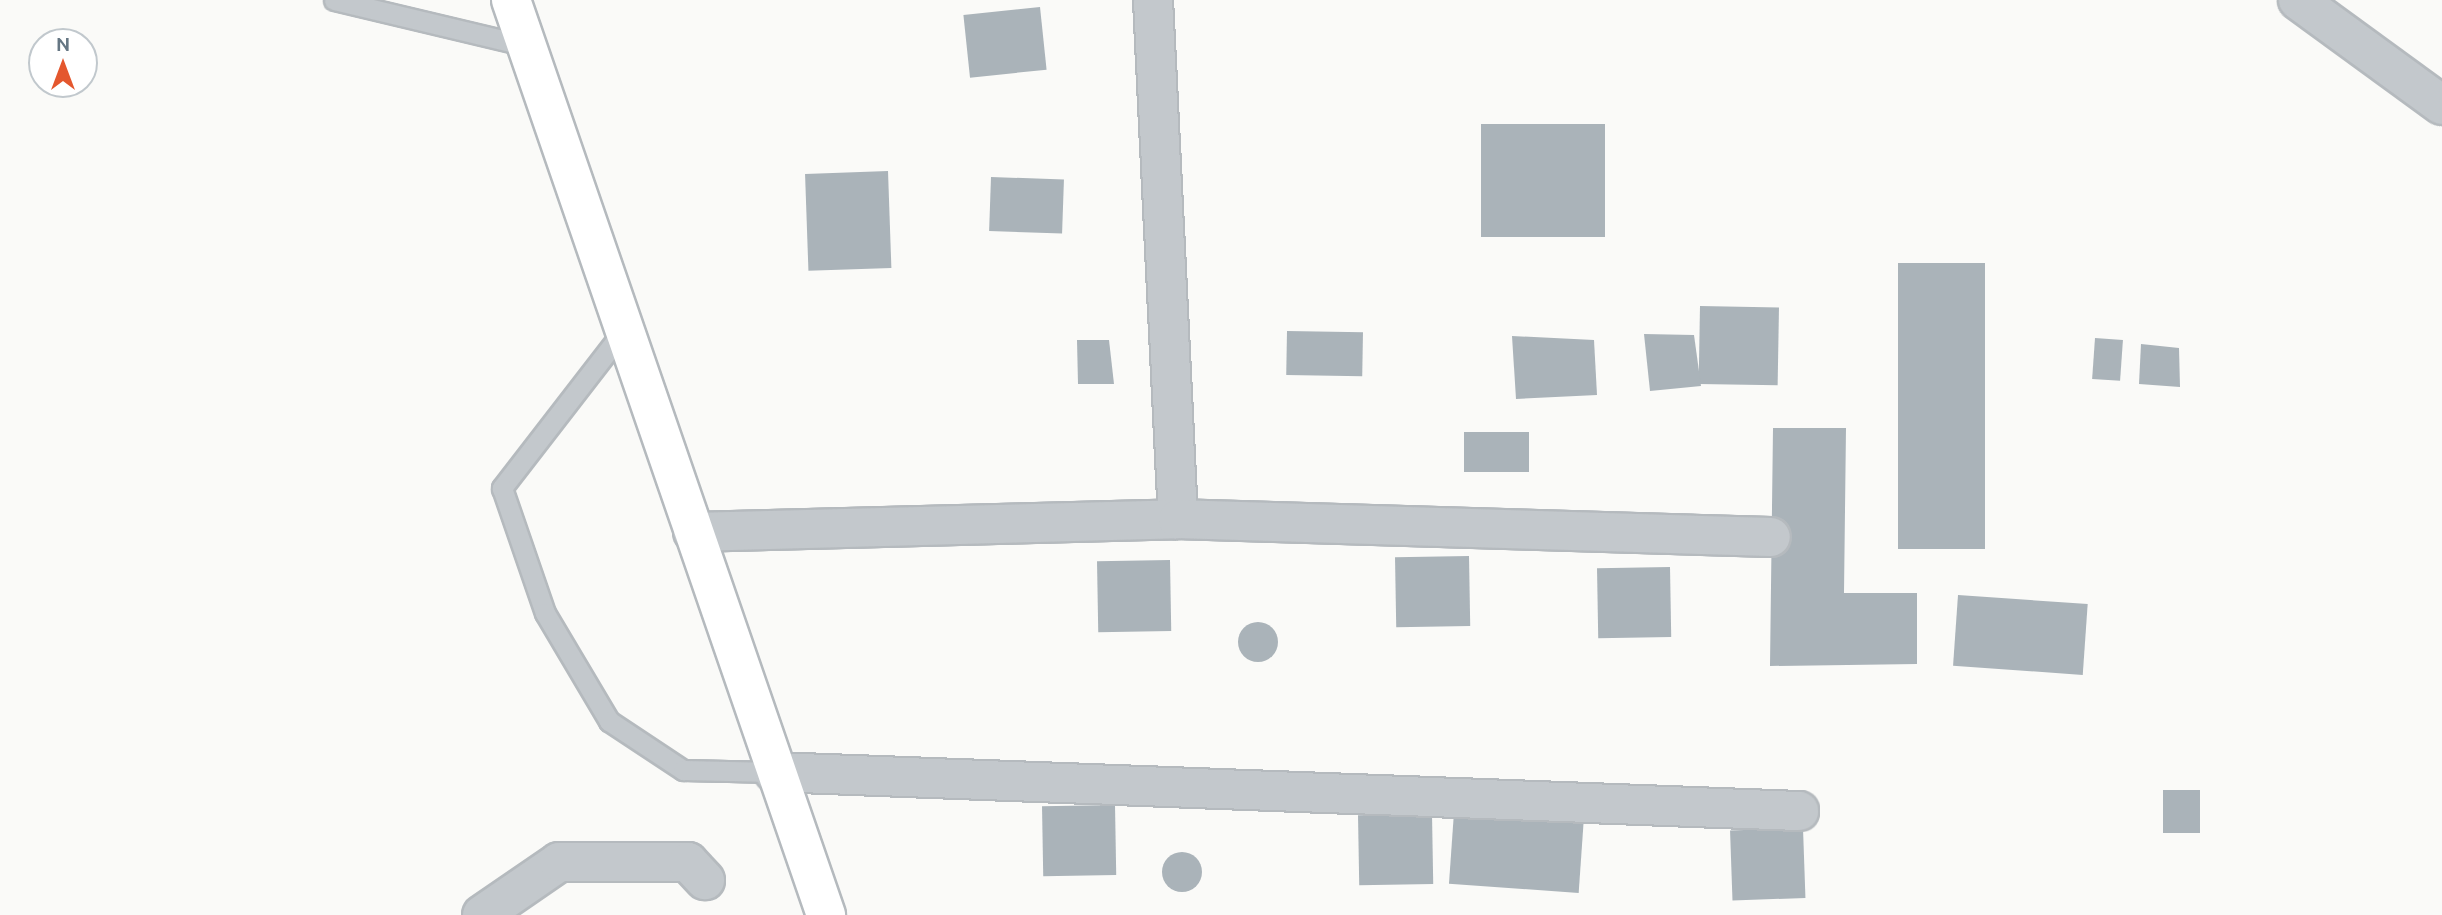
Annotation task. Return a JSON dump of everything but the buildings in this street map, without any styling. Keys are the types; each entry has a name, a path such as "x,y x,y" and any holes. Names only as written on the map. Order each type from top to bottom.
{"main road":[{"path":"511,0 774,772 826,915"}],"street":[{"path":"1153,0 1178,519"},
{"path":"2298,0 2442,105"},
{"path":"693,531 1178,519 1771,537"},
{"path":"774,772 1799,811"},
{"path":"482,915 559,862 688,862 705,880"}],"lane":[{"path":"334,0 527,46"},
{"path":"624,330 502,488 506,501 545,613 609,721 683,770 774,772"}]}
